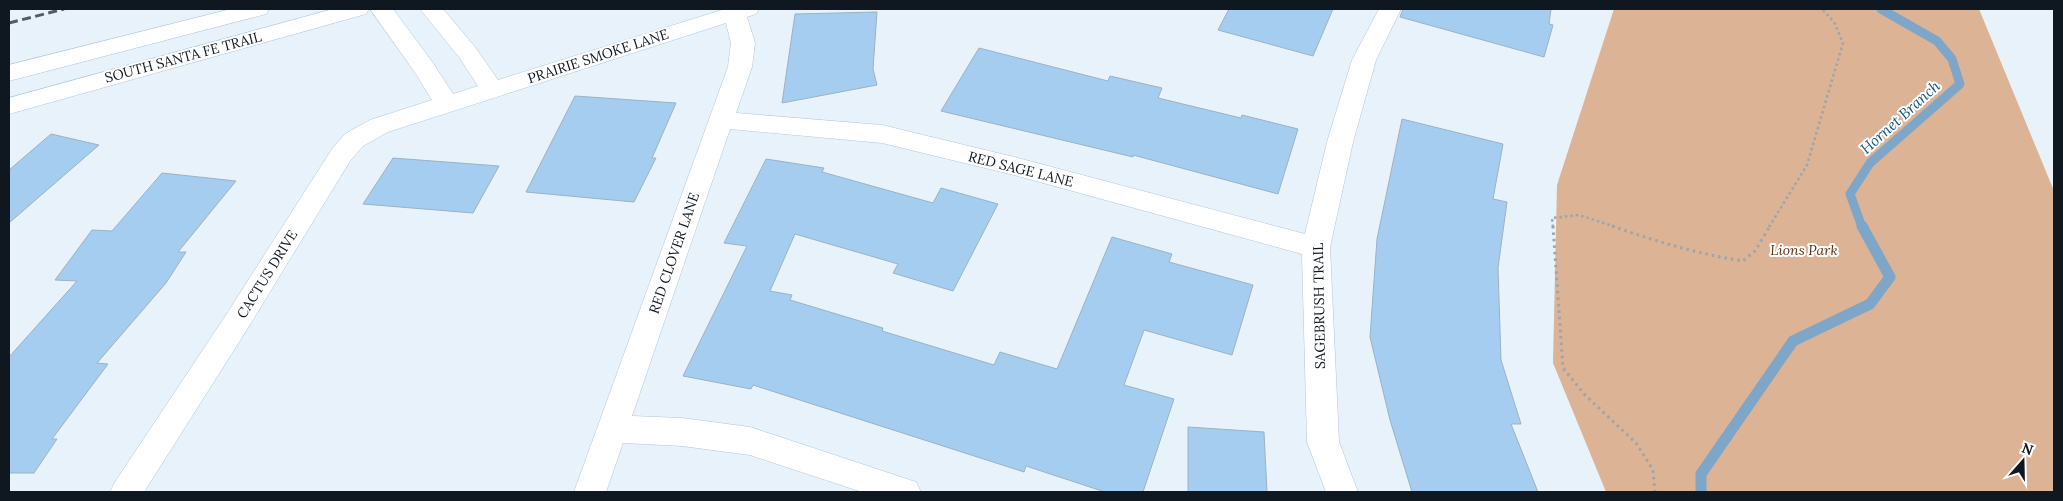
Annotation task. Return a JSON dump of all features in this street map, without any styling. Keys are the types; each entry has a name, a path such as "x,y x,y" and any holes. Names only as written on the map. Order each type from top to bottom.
{"street":[{"name":"SOUTH SANTA FE TRAIL","path":"9,73 258,9"},
{"name":"SOUTH SANTA FE TRAIL","path":"9,106 358,9"},
{"path":"381,9 425,69 447,104"},
{"path":"431,9 467,52 493,90"},
{"name":"SAGEBRUSH TRAIL","path":"1342,492 1323,442 1316,247 1340,142 1364,60 1390,9"},
{"name":"PRAIRIE SMOKE LANE","path":"447,104 742,11"},
{"name":"RED CLOVER LANE","path":"590,492 740,67 743,43 742,11"},
{"name":"CACTUS DRIVE","path":"126,492 236,323 341,155 354,140 379,126 447,104"},
{"name":"RED SAGE LANE","path":"721,120 882,134 1014,166 1316,247"},
{"path":"612,428 682,432 750,441 905,492"}],"path":[{"path":"1655,492 1653,470 1636,443 1585,395 1562,368 1552,218 1579,215 1658,242 1743,261 1755,250 1807,165 1843,43 1834,22 1822,9"}],"green space":[{"name":"Lions Park","path":"1614,9 1979,9 2054,191 2054,492 1606,492 1553,363 1557,185"}],"building":[{"path":"1229,9 1333,9 1313,56 1218,30"},
{"path":"1403,9 1551,9 1549,24 1553,25 1544,57 1400,17"},
{"path":"877,12 873,69 877,85 782,103 795,14"},
{"path":"979,48 1108,81 1110,76 1162,88 1158,98 1241,118 1242,115 1298,129 1278,194 1133,155 1133,157 941,111"},
{"path":"575,96 676,103 652,158 656,158 634,202 526,192"},
{"path":"1402,119 1503,144 1493,199 1507,202 1498,268 1501,360 1521,424 1511,424 1538,492 1412,492 1390,420 1370,337 1377,239"},
{"path":"51,134 99,145 9,223 9,170"},
{"path":"393,158 499,166 473,213 363,204"},
{"path":"766,159 824,168 822,172 933,203 941,188 998,204 953,291 893,273 898,264 795,234 770,291 792,295 790,300 883,328 882,331 994,365 1000,352 1057,369 1112,237 1172,254 1169,262 1253,285 1232,355 1144,330 1124,385 1174,399 1143,492 1105,492 1026,466 1024,472 753,385 751,389 683,376 747,246 724,243"},
{"path":"162,173 236,181 178,252 186,252 166,283 97,363 108,364 52,439 57,439 34,473 9,473 9,357 77,281 55,280 92,230 112,231"},
{"path":"1188,427 1264,432 1267,492 1188,492"}],"waterway":[{"name":"Hornet Branch","path":"1862,227 1850,194 1870,163 1960,84 1952,59 1937,41 1881,9"},
{"name":"Hornet Branch","path":"1701,492 1701,474 1793,341 1870,304 1890,277 1862,226"}],"railway":[{"path":"9,23 64,9"}]}
